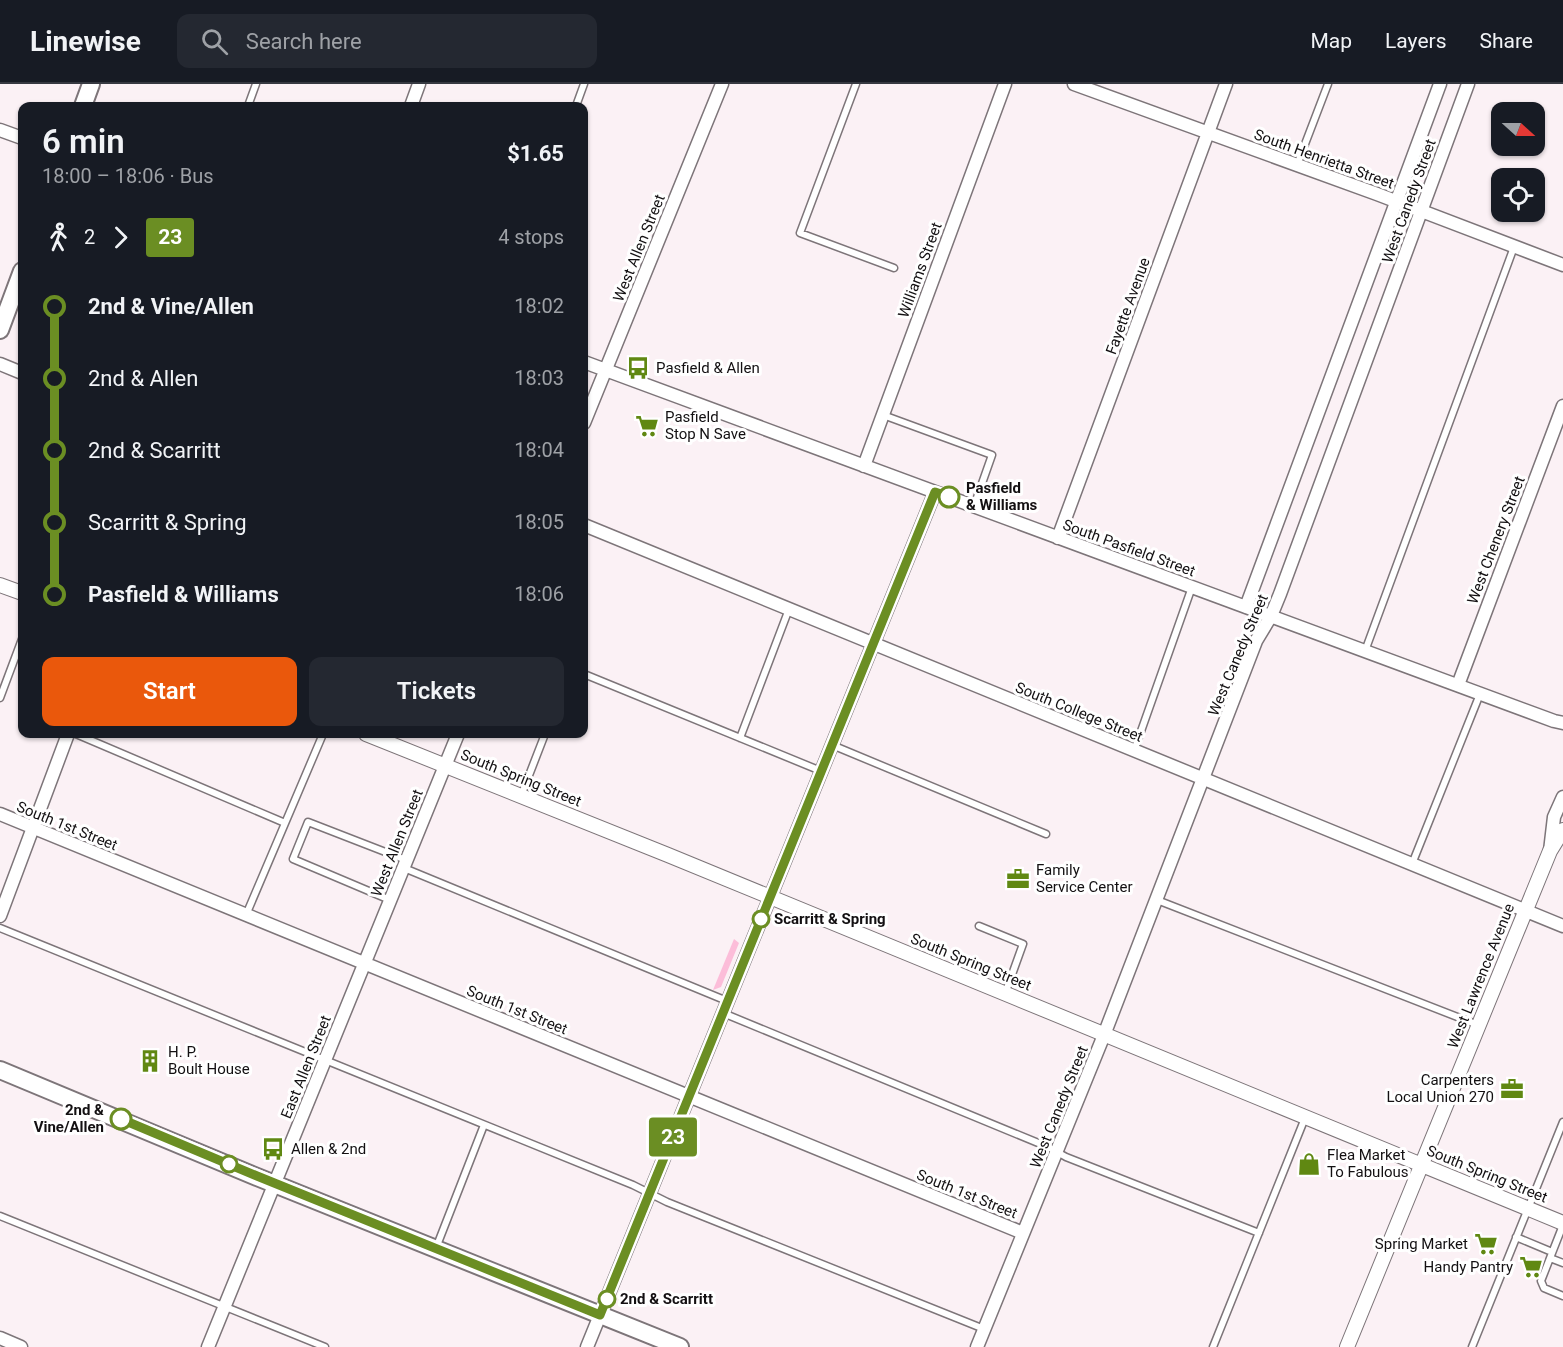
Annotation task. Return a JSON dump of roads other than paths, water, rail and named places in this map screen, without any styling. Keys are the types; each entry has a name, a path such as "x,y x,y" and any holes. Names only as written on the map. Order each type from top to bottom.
{"main road":[{"path":"84,102 91,84"},
{"path":"0,330 5,302 18,278"},
{"path":"0,1070 275,1184 680,1347"}],"street":[{"path":"413,102 420,84"},
{"name":"West Allen Street","path":"588,413 722,84"},
{"name":"Williams Street","path":"864,466 1005,84"},
{"name":"South Henrietta Street","path":"1074,84 1297,165 1563,266"},
{"name":"Fayette Avenue","path":"1058,538 1226,84"},
{"name":"West Canedy Street","path":"1246,607 1440,84"},
{"name":"West Canedy Street","path":"977,1347 1104,1035 1256,641 1271,616 1468,84"},
{"path":"0,130 18,137"},
{"path":"0,364 18,371"},
{"name":"South Pasfield Street","path":"588,364 1560,724"},
{"name":"West Chenery Street","path":"1458,685 1563,406"},
{"path":"587,1347 935,492"},
{"name":"South College Street","path":"588,527 1563,926"},
{"path":"0,585 18,592"},
{"path":"0,916 67,738"},
{"name":"South Spring Street","path":"376,738 1563,1224"},
{"name":"West Allen Street","path":"364,964 456,738"},
{"name":"West Lawrence Avenue","path":"1550,851 1554,817 1563,797"},
{"name":"South 1st Street","path":"0,814 1023,1233"},
{"name":"West Lawrence Avenue","path":"1347,1347 1550,851 1563,830"},
{"name":"East Allen Street","path":"208,1347 364,964"},
{"path":"0,1338 21,1347"}],"lane":[{"path":"249,102 256,84"},
{"path":"577,102 584,84"},
{"path":"856,84 800,233 894,268"},
{"path":"1297,165 1328,84"},
{"path":"1365,651 1514,247"},
{"path":"883,415 992,455 974,506"},
{"path":"1134,750 1192,587"},
{"path":"740,738 789,609"},
{"path":"0,698 18,650"},
{"path":"588,676 821,771"},
{"path":"1412,864 1481,694"},
{"path":"86,738 285,822"},
{"path":"246,915 320,738"},
{"path":"521,796 543,738"},
{"path":"831,745 1046,834"},
{"path":"390,900 293,859 308,822 1048,1147 1056,1153 1259,1233"},
{"path":"1156,900 1478,1025"},
{"path":"979,926 1023,944 1005,994"},
{"path":"0,928 984,1329"},
{"path":"1213,1347 1305,1117"},
{"path":"1472,1347 1563,1122"},
{"path":"435,1249 484,1125"},
{"path":"0,1216 326,1347"},
{"path":"1563,1224 1540,1281 1544,1288 1563,1296"},
{"path":"1516,1237 1563,1263"}],"place":[{"name":"Pasfield & Allen","path":"638,368"},
{"name":"Pasfield Stop N Save","path":"647,426"},
{"name":"Pasfield & Williams","path":"949,497"},
{"name":"Family Service Center","path":"1018,879"},
{"name":"Scarritt & Spring","path":"761,919"},
{"name":"H. P. Boult House","path":"150,1061"},
{"name":"Carpenters Local Union 270","path":"1512,1089"},
{"name":"2nd & Vine/Allen","path":"121,1119"},
{"name":"Allen & 2nd","path":"273,1149"},
{"name":"Flea Market To Fabulous","path":"1309,1164"},
{"name":"Spring Market","path":"1486,1244"},
{"name":"Handy Pantry","path":"1531,1267"},
{"name":"2nd & Scarritt","path":"607,1299"}]}
